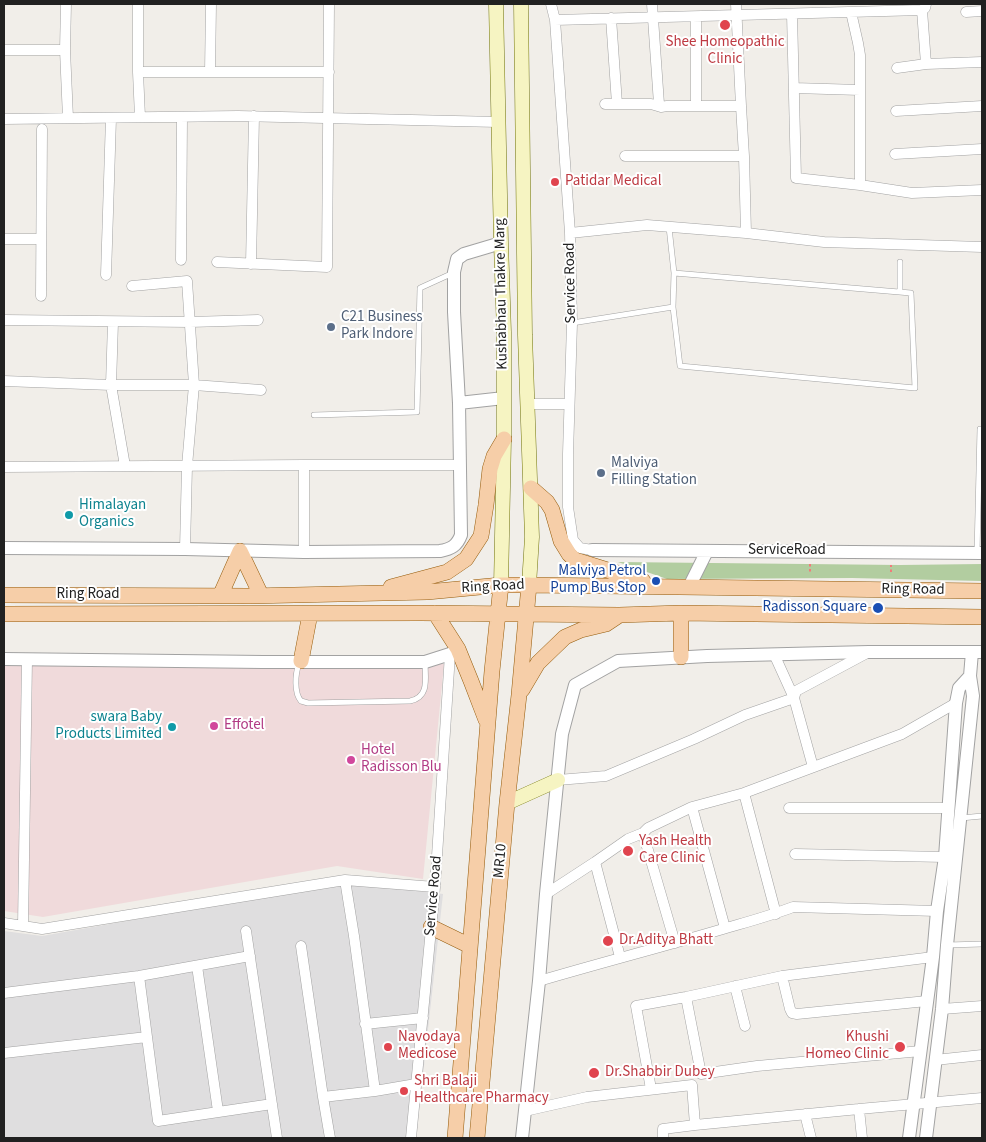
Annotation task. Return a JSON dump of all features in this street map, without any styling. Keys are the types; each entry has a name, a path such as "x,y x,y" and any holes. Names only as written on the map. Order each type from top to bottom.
{"main road":[{"name":"Kushabhau Thakre Marg","path":"496,4 504,332 501,585"},
{"name":"Kushabhau Thakre Marg","path":"520,4 525,316 532,537 529,585"},
{"path":"370,593 447,572 466,559 480,536 490,469 494,456 504,439"},
{"path":"531,488 547,502 552,510 561,541 575,560 661,587"},
{"path":"240,550 262,595"},
{"path":"220,596 240,550"},
{"name":"Ring Road","path":"4,595 220,596 427,592 501,585 982,591"},
{"name":"MR10","path":"455,1138 492,671 501,585"},
{"name":"MR10","path":"477,1138 529,585"},
{"path":"435,613 471,681 488,726"},
{"name":"Ring Road","path":"4,614 498,613 620,615 681,613 982,617"},
{"path":"681,613 681,657"},
{"path":"301,661 310,614"},
{"path":"519,695 538,663 565,637 581,630 606,624 620,615"},
{"path":"507,803 558,780"},
{"path":"431,927 470,946"}],"street":[{"path":"66,4 65,50 68,118"},
{"path":"138,4 140,117"},
{"path":"210,72 211,4"},
{"path":"217,262 327,267 329,4"},
{"name":"Service Road","path":"552,4 555,20 570,233 572,323 568,507 573,540 580,548 592,550"},
{"path":"652,4 659,104 661,107"},
{"path":"736,4 738,15 746,233"},
{"path":"555,20 851,12 924,7 926,64"},
{"path":"851,12 858,43 860,185"},
{"path":"966,12 982,12"},
{"path":"792,14 796,178 912,192 982,190"},
{"path":"696,17 696,106"},
{"path":"611,18 617,104"},
{"path":"4,50 65,50"},
{"path":"897,68 926,64 982,62"},
{"path":"138,72 328,72"},
{"path":"794,88 860,90"},
{"path":"605,104 651,104 661,107 741,106"},
{"path":"896,111 982,106"},
{"path":"4,119 254,116 498,122"},
{"path":"251,264 254,116"},
{"path":"181,260 182,117"},
{"path":"106,275 111,118"},
{"path":"41,296 42,130"},
{"path":"895,154 982,149"},
{"path":"625,156 744,156"},
{"path":"570,233 647,225 746,233 824,242 982,248"},
{"path":"4,239 41,240"},
{"path":"4,548 304,552 440,551 455,546 461,535 459,403 454,312 454,272 457,259 464,254 501,244"},
{"path":"132,286 187,281 194,385 186,466 184,549"},
{"path":"4,320 190,322 258,320"},
{"path":"113,322 111,384 125,466"},
{"path":"4,381 194,385 261,390"},
{"path":"459,403 504,398"},
{"path":"528,404 569,404"},
{"path":"304,465 304,552"},
{"path":"4,467 460,465"},
{"name":"ServiceRoad","path":"592,550 980,553"},
{"path":"689,587 707,551"},
{"path":"4,659 425,662 454,652"},
{"name":"Service Road","path":"411,1138 435,887 454,652"},
{"path":"794,698 796,691 869,652"},
{"path":"522,1138 562,734 575,685 618,661 774,654 977,652 970,676 973,696 942,1009 926,1138"},
{"path":"774,654 794,698 813,768"},
{"path":"23,926 27,659"},
{"path":"909,1138 945,857 956,703 959,688 970,676"},
{"path":"558,780 606,776 745,715 794,698"},
{"path":"546,894 628,839 643,833 648,828 692,808 744,793 902,734 956,703"},
{"path":"744,793 776,914"},
{"path":"692,808 726,928"},
{"path":"789,808 949,808"},
{"path":"643,833 675,943"},
{"path":"795,854 945,857"},
{"path":"595,862 620,957"},
{"path":"4,923 42,929 345,880 435,887"},
{"path":"345,880 375,1091"},
{"path":"539,981 776,914 793,907 937,911"},
{"path":"246,931 277,1138"},
{"path":"301,946 330,1138"},
{"path":"4,993 139,976 250,956"},
{"path":"651,1089 636,1006 782,976 933,957"},
{"path":"197,966 218,1111"},
{"path":"139,976 158,1121 272,1104"},
{"path":"782,976 790,1009 792,1013 797,1014 927,1001"},
{"path":"735,986 745,1026"},
{"path":"686,997 702,1074 757,1066 921,1051"},
{"path":"942,1009 982,1006"},
{"path":"365,1024 423,1018"},
{"path":"4,1053 147,1037"},
{"path":"935,1060 982,1055"},
{"path":"323,1097 416,1084"},
{"path":"525,1111 587,1097 692,1085 695,1126"},
{"path":"663,1138 663,1128 982,1098"},
{"path":"859,1109 862,1138"},
{"path":"805,1114 811,1138"}],"lane":[{"path":"669,227 674,273 672,307 680,366 915,388 911,293 674,273"},
{"path":"900,262 900,292"},
{"path":"314,415 417,412 420,288 454,272"},
{"path":"572,323 672,307"},
{"path":"980,428 980,553"},
{"path":"301,661 297,671 296,688 297,697 301,702 417,700 422,695 424,689 425,662"},
{"path":"961,818 982,816"},
{"path":"947,945 982,944"}],"shaded area":[{"path":"444,664 423,879 337,866 43,917 4,911 4,666"},
{"path":"345,882 443,894 416,1138 4,1138 4,931 42,936"}],"green space":[{"path":"618,562 982,564 982,581 852,578 667,579"}],"place":[{"name":"Shee Homeopathic Clinic","path":"725,25"},
{"name":"Patidar Medical","path":"555,182"},
{"name":"C21 Business Park Indore","path":"331,327"},
{"name":"Malviya Filling Station","path":"601,473"},
{"name":"Himalayan Organics","path":"69,515"},
{"name":"Malviya Petrol Pump Bus Stop","path":"656,581"},
{"name":"Radisson Square","path":"878,608"},
{"name":"Effotel","path":"214,726"},
{"name":"swara Baby Products Limited","path":"172,727"},
{"name":"Hotel Radisson Blu","path":"351,760"},
{"name":"Yash Health Care Clinic","path":"628,851"},
{"name":"Dr.Aditya Bhatt","path":"608,941"},
{"name":"Navodaya Medicose","path":"388,1047"},
{"name":"Khushi Homeo Clinic","path":"900,1047"},
{"name":"Dr.Shabbir Dubey","path":"594,1073"},
{"name":"Shri Balaji Healthcare Pharmacy","path":"404,1091"}]}
